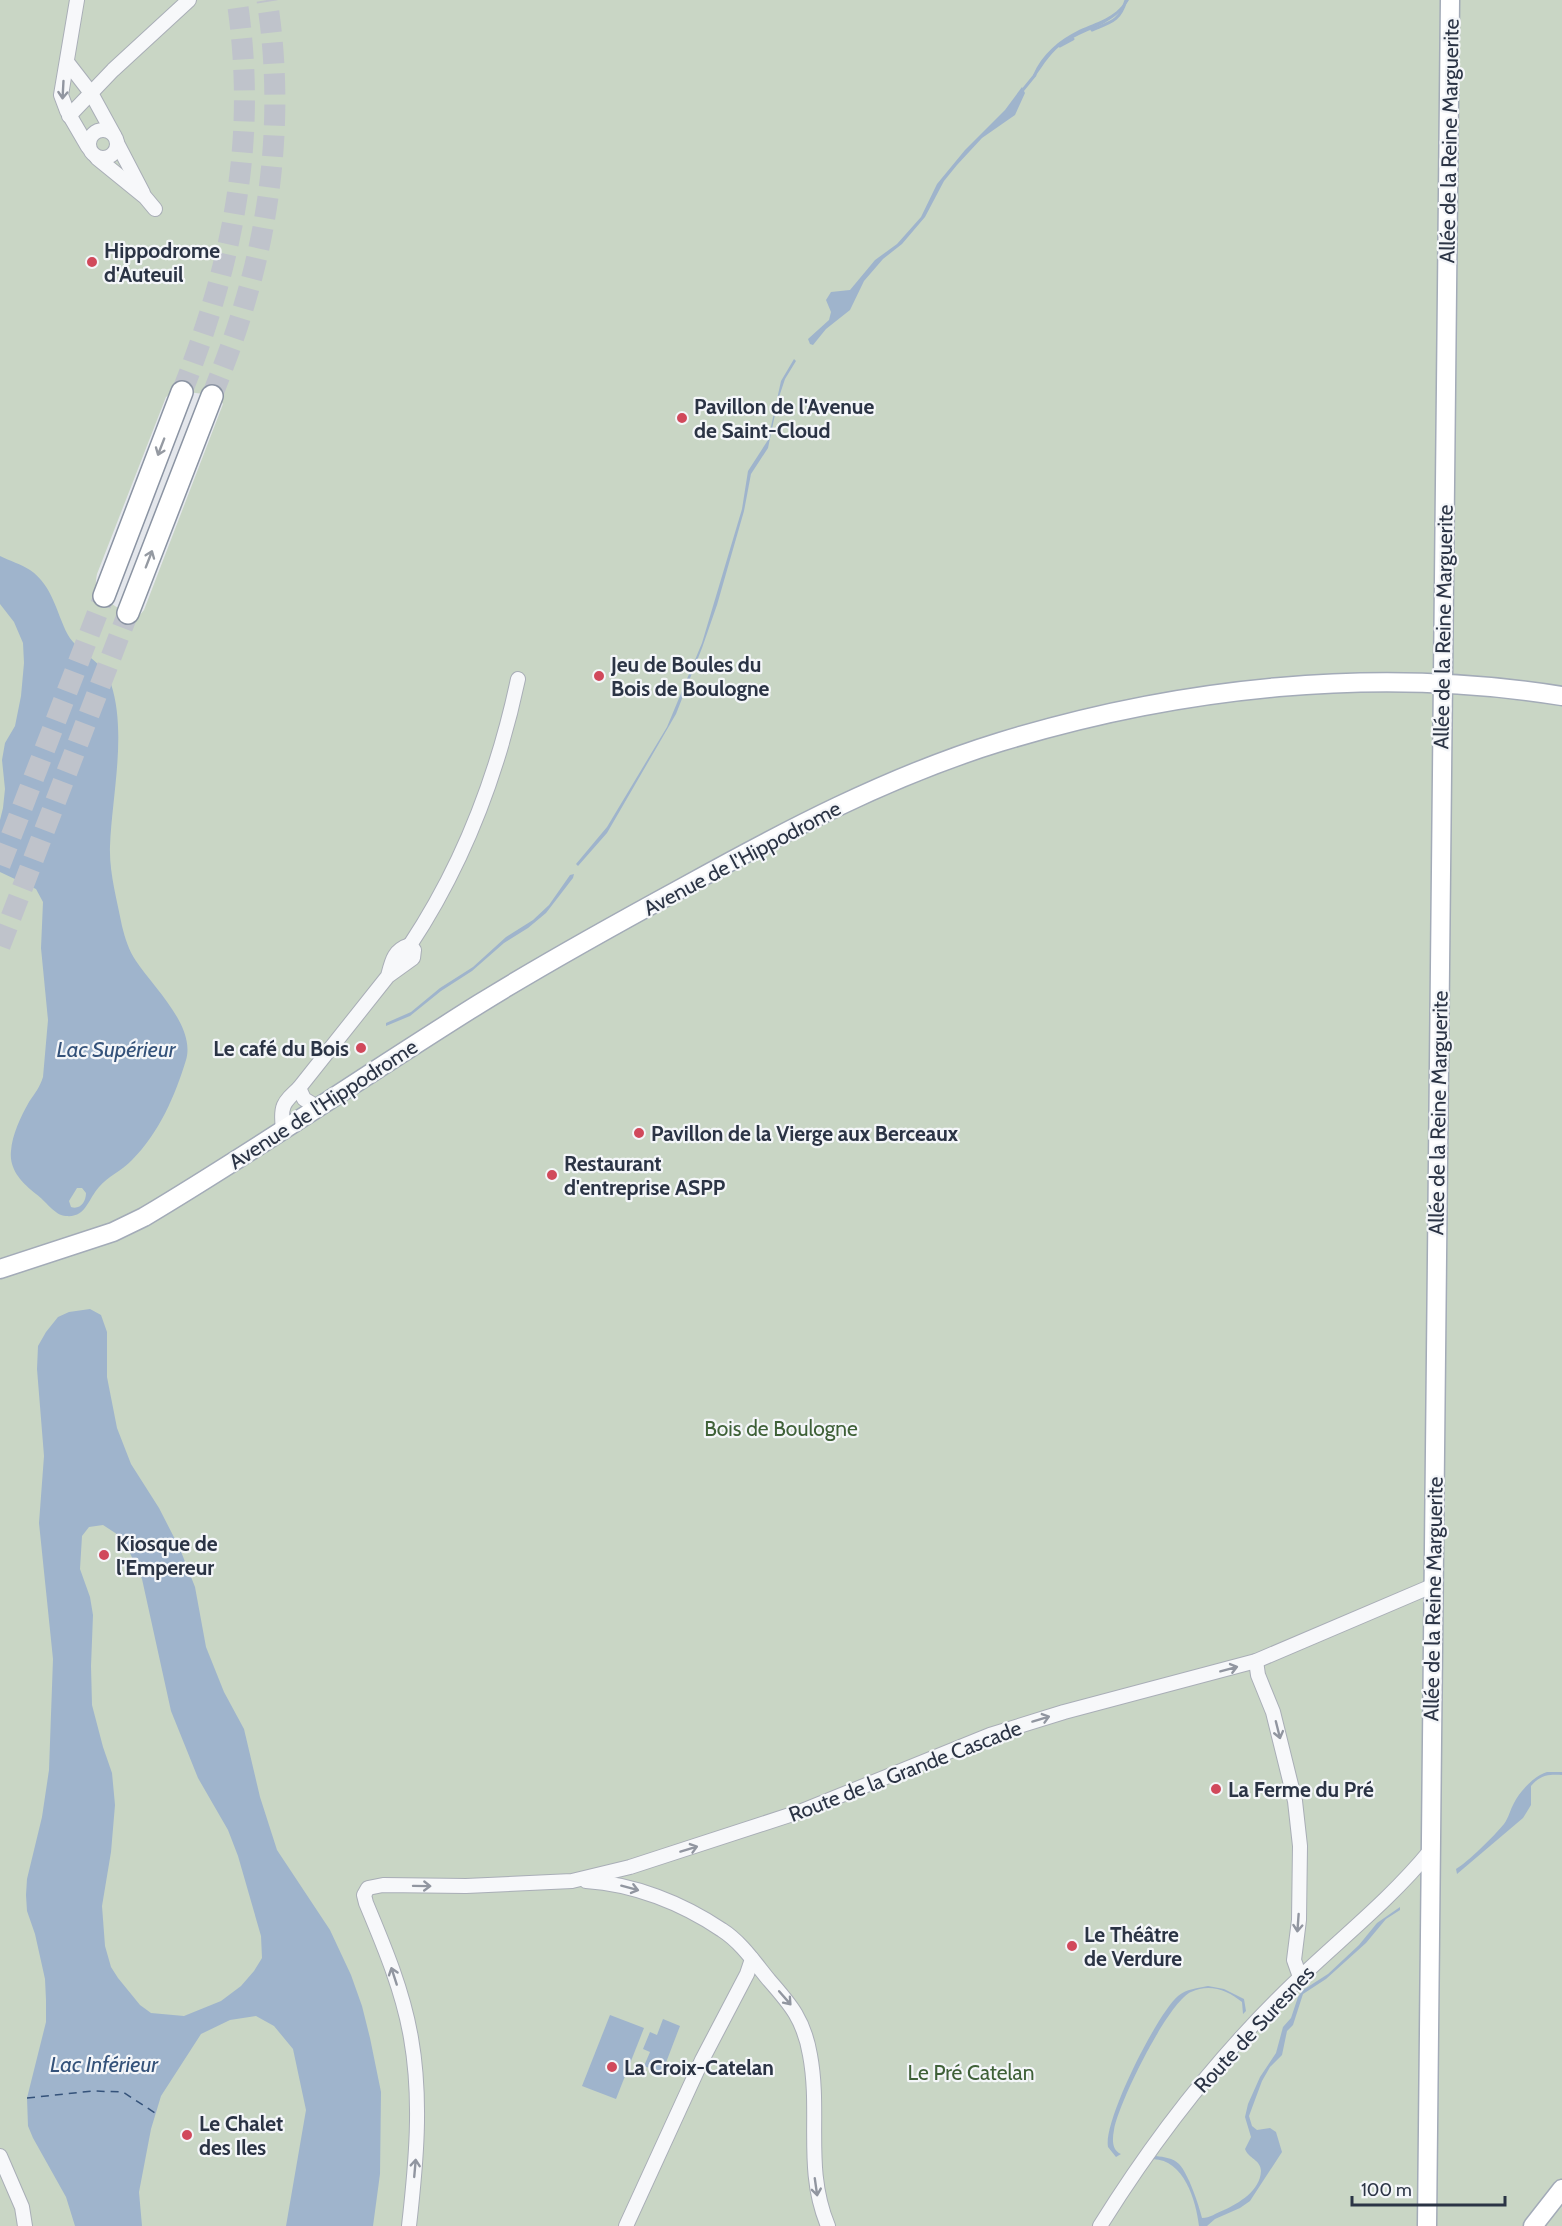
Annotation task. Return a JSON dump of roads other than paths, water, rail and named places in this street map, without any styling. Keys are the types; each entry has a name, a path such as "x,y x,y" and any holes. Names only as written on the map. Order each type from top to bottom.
{"highway":[{"path":"104,596 182,392"},
{"path":"128,613 212,396"}],"main road":[{"name":"Allée de la Reine Marguerite","path":"1427,2226 1450,0"},
{"name":"Avenue de l'Hippodrome","path":"0,1269 104,1235 144,1217 481,1003 599,933 738,857 901,779 1009,740 1093,717 1189,698 1272,688 1347,683 1443,684 1526,690 1562,696"},
{"path":"1533,2226 1558,2202"}],"street":[{"path":"77,0 61,96 69,116 93,152 155,208"},
{"path":"69,116 151,33 189,0"},
{"path":"68,62 91,93 145,197"},
{"path":"93,152 90,138 97,131 106,130 116,139"},
{"path":"93,152 106,158 111,156 114,153 116,139"},
{"path":"283,1129 281,1114 284,1102 299,1088 388,976 413,958 414,950 410,945 431,914 466,844 497,760 518,679"},
{"path":"299,1088 304,1099 317,1107"},
{"name":"Route de la Grande Cascade","path":"409,2226 417,2131 415,2066 411,2039 392,1968 366,1903 365,1892 370,1887 383,1885 466,1886 572,1881 651,1860 802,1811 990,1735 1064,1712 1257,1668 1432,1586"},
{"path":"1257,1668 1273,1712 1295,1801 1300,1846 1299,1920 1294,1960 1300,1977"},
{"name":"Route de Suresnes","path":"1100,2226 1137,2167 1177,2113 1234,2044 1300,1977 1411,1875 1430,1851"},
{"path":"572,1881 622,1886 665,1900 723,1931 752,1959 792,2006 798,2015 807,2045 815,2106 816,2190 828,2226"},
{"path":"626,2226 702,2060 747,1974 752,1959"},
{"path":"0,2156 22,2207 25,2226"}],"water":[{"path":"1126,0 1129,0 1109,21 1061,45 1035,77 1033,75 1046,54 1058,43 1111,15"},
{"path":"1022,87 1025,93 1015,115 982,138 957,165 944,181 925,217 902,244 883,259 864,281 850,310 826,329 813,345 810,344 808,339 829,320 831,312 826,300 831,292 850,290 875,260 897,244 921,217 937,184 965,150 1005,110"},
{"path":"794,359 796,361 785,379 778,400 768,448 751,474 744,511 717,605 676,714 607,833 578,866 576,864 607,827 667,727 702,643 742,509 748,471 768,440 781,381"},
{"name":"Lac Supérieur","path":"0,556 27,568 38,576 49,592 68,635 97,663 111,684 116,703 118,743 110,856 122,926 127,944 134,957 179,1021 185,1034 187,1047 186,1060 177,1087 150,1138 128,1164 103,1183 86,1207 73,1216 62,1215 54,1211 26,1185 14,1170 11,1158 17,1126 43,1077 48,1020 41,948 43,902 36,889 0,872 0,820 5,789 2,760 5,743 15,726 24,663 23,643 14,622 0,604","holes":["77,1188 82,1188 86,1193 84,1202 80,1206 71,1207 69,1201"]},
{"path":"574,874 546,913 528,928 504,943 472,971 441,991 410,1016 386,1026 386,1023 411,1012 440,988 473,967 506,937 533,920 549,905 570,875"},
{"name":"Lac Inférieur","path":"90,1309 101,1315 107,1332 107,1377 117,1428 131,1464 159,1508 180,1549 195,1587 206,1647 224,1692 244,1729 260,1797 277,1850 330,1930 351,1975 362,2006 381,2092 380,2174 373,2226 286,2226 306,2110 293,2049 274,2026 256,2016 230,2020 201,2034 161,2096 151,2129 139,2192 142,2226 75,2226 66,2197 28,2126 27,2098 46,2022 46,2000 45,1979 35,1934 27,1911 26,1895 27,1879 42,1817 49,1770 53,1659 39,1523 44,1456 37,1369 38,1346 58,1317 69,1312","holes":["103,1525 123,1538 142,1579 171,1711 198,1778 228,1830 238,1856 261,1936 262,1958 241,1986 221,2001 184,2016 151,2013 140,2005 111,1967 105,1946 102,1906 111,1852 115,1805 112,1773 92,1705 93,1615 90,1597 80,1569 82,1536 89,1527"]},
{"path":"1547,1772 1562,1772 1562,1775 1545,1776 1534,1782 1531,1786 1531,1805 1523,1818 1457,1874 1456,1869 1504,1824 1523,1789"},
{"path":"1400,1907 1400,1910 1386,1919 1366,1943 1326,1979 1303,1994 1293,2025 1287,2031 1282,2055 1270,2067 1262,2081 1249,2116 1252,2126 1257,2130 1270,2128 1276,2132 1282,2152 1250,2201 1215,2219 1207,2226 1199,2226 1187,2183 1173,2166 1153,2159 1156,2156 1165,2157 1179,2164 1196,2198 1202,2218 1230,2207 1253,2190 1261,2171 1259,2164 1245,2149 1251,2137 1245,2117 1248,2104 1260,2077 1276,2053 1283,2027 1291,2018 1298,1997 1303,1990 1328,1974 1359,1945 1377,1923"},
{"path":"1208,1986 1224,1989 1244,1999 1246,2011 1243,2014 1242,2002 1218,1989 1198,1989 1181,2000 1145,2055 1124,2099 1113,2134 1114,2147 1121,2154 1116,2157 1108,2147 1109,2134 1122,2093 1145,2045 1178,1996 1188,1990"},
{"path":"610,2015 644,2028 616,2099 582,2086"},
{"path":"663,2019 680,2026 662,2073 644,2066 650,2052 643,2049 650,2032 657,2035"}],"waterway":[{"path":"1092,30 1118,17 1126,0"},
{"path":"1060,46 1073,39"},
{"path":"1022,91 1035,75"}],"tunnel":[{"path":"182,392 215,295 237,200 244,102 243,52 237,0"},
{"path":"212,396 245,302 263,228 269,190 275,114 272,38 267,0"},
{"path":"0,865 104,596"},
{"path":"0,946 128,613"}],"place":[{"name":"Hippodrome d'Auteuil","path":"92,262"},
{"name":"Pavillon de l'Avenue de Saint-Cloud","path":"682,418"},
{"name":"Jeu de Boules du Bois de Boulogne","path":"599,676"},
{"name":"Le café du Bois","path":"361,1048"},
{"name":"Pavillon de la Vierge aux Berceaux","path":"639,1133"},
{"name":"Restaurant d'entreprise ASPP","path":"552,1175"},
{"name":"Kiosque de l'Empereur","path":"104,1555"},
{"name":"La Ferme du Pré","path":"1216,1789"},
{"name":"Le Théâtre de Verdure","path":"1072,1946"},
{"name":"La Croix-Catelan","path":"612,2067"},
{"name":"Le Chalet des Iles","path":"187,2135"}],"park label":[{"name":"Bois de Boulogne","path":"781,1428"},
{"name":"Le Pré Catelan","path":"971,2072"}]}
